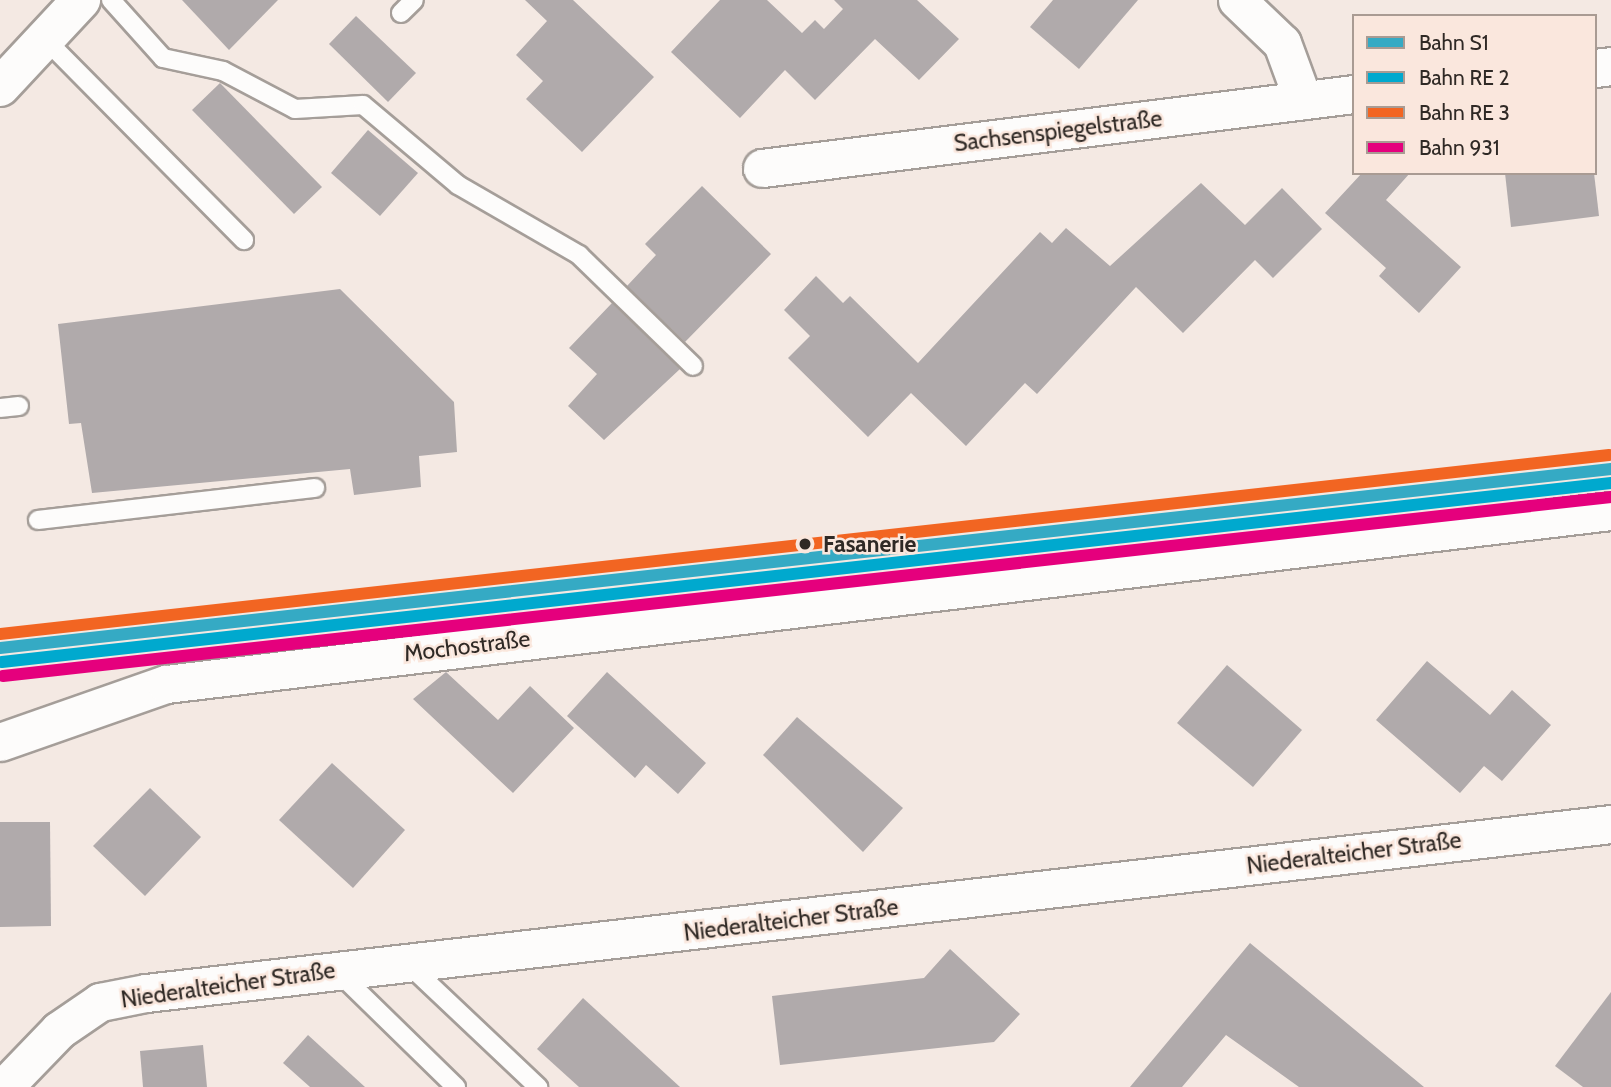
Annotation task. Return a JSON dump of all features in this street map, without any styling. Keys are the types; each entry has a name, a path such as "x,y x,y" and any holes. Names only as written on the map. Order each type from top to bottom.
{"main road":[{"path":"0,87 81,0"}],"street":[{"path":"1237,0 1282,43 1303,100"},
{"name":"Sachsenspiegelstraße","path":"762,168 1352,94"},
{"name":"Mochostraße","path":"0,742 166,684 1611,511"},
{"name":"Niederalteicher Straße","path":"4,1087 60,1030 100,1002 335,970 409,965 1611,824"}],"lane":[{"path":"111,0 163,58 223,71 295,109 363,105 458,185 579,255 693,366"},
{"path":"45,39 244,240"},
{"path":"0,408 19,406"},
{"path":"38,520 314,488"},
{"path":"409,965 538,1087"},
{"path":"335,970 456,1087"}],"building":[{"path":"182,0 278,0 229,50"},
{"path":"525,0 573,0 654,77 582,152 526,99 543,81 516,55 547,21"},
{"path":"720,0 767,0 802,33 815,20 824,29 843,9 834,0 917,0 959,39 919,80 875,39 815,100 785,70 740,118 671,52"},
{"path":"1053,0 1138,0 1079,69 1030,27"},
{"path":"356,16 416,73 388,102 329,44"},
{"path":"220,83 322,187 294,214 192,110"},
{"path":"368,130 418,173 380,216 331,173"},
{"path":"1360,175 1408,175 1386,200 1461,267 1419,313 1379,276 1386,268 1325,213"},
{"path":"1505,175 1594,175 1599,216 1511,227"},
{"path":"1201,183 1245,225 1282,188 1322,229 1273,278 1255,260 1183,333 1136,287 1037,394 1025,383 966,446 911,393 868,437 788,358 810,336 784,310 816,276 843,303 850,296 918,363 1040,232 1052,243 1066,228 1110,266"},
{"path":"702,186 771,254 685,342 627,286 656,255 645,244"},
{"path":"340,289 454,402 457,452 419,456 421,487 354,495 350,469 92,493 81,423 69,424 58,324"},
{"path":"612,303 680,369 604,440 568,406 597,374 569,348"},
{"path":"1427,661 1490,715 1512,690 1551,725 1502,781 1484,766 1460,793 1376,720"},
{"path":"1227,665 1302,730 1253,787 1177,723"},
{"path":"446,672 498,720 530,686 574,728 513,793 413,699"},
{"path":"607,672 706,763 678,794 646,765 635,778 567,716"},
{"path":"797,717 903,808 863,852 763,755"},
{"path":"332,763 405,830 353,888 279,820"},
{"path":"150,788 201,837 145,896 93,846"},
{"path":"0,822 50,822 51,926 0,927"},
{"path":"1250,943 1424,1087 1299,1087 1226,1035 1182,1087 1130,1087"},
{"path":"950,949 1020,1014 994,1042 780,1065 772,996 924,978"},
{"path":"1611,992 1611,1087 1583,1087 1555,1066"},
{"path":"583,998 680,1087 579,1087 537,1049"},
{"path":"308,1035 365,1087 310,1087 283,1063"},
{"path":"203,1045 207,1087 143,1087 140,1051"}],"rail line":[{"name":"S1","path":"0,648 1611,469"},
{"name":"931","path":"3,676 1611,497"}],"transit line":[{"path":"0,634 1609,455"},
{"path":"2,662 1611,483"}],"place":[{"name":"Fasanerie","path":"805,544"}]}
